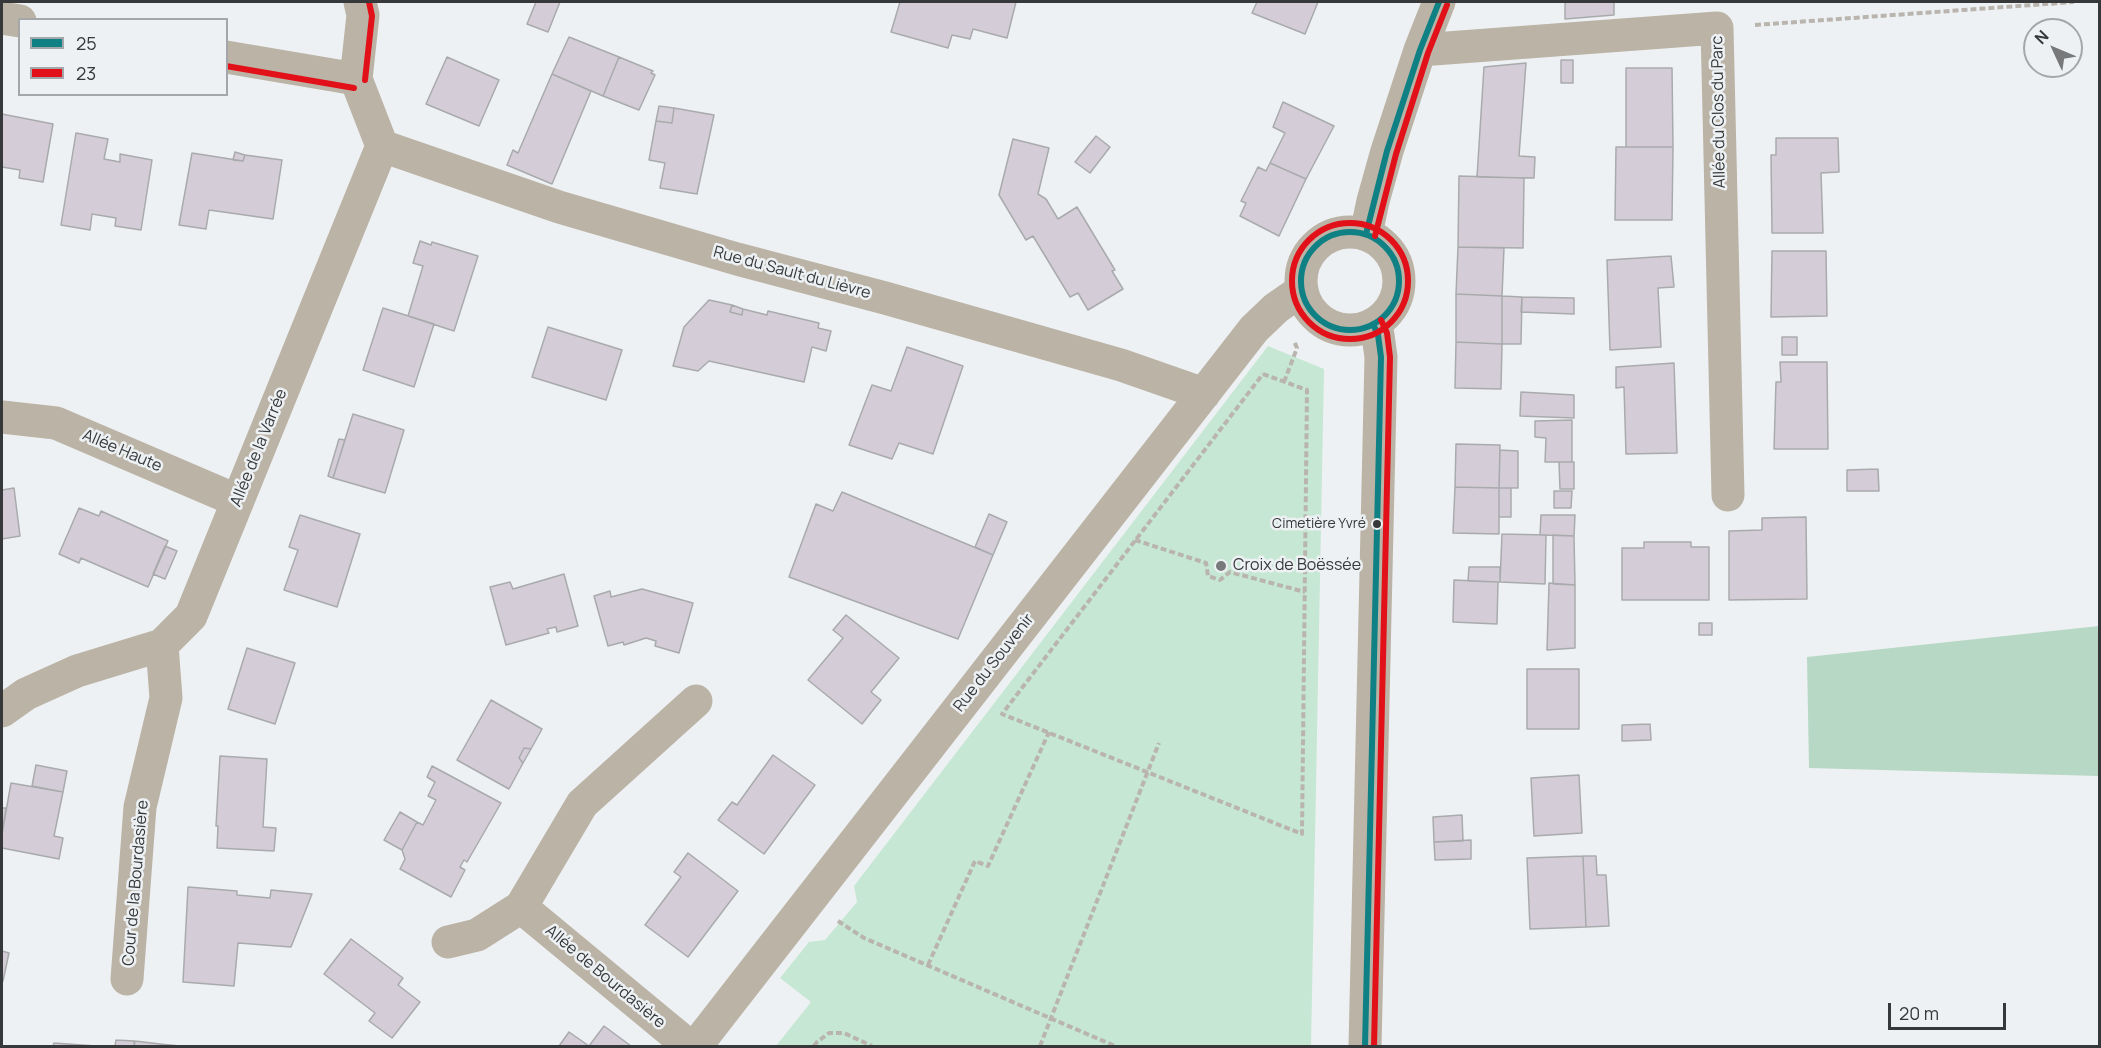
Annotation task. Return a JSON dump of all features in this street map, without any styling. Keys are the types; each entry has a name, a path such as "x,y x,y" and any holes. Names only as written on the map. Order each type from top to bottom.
{"street":[{"path":"360,2 363,15 356,80 382,146"},
{"path":"1366,234 1387,151 1420,50 1439,2"},
{"path":"2,18 18,21"},
{"name":"Allée du Clos du Parc","path":"1420,50 1717,28 1728,495"},
{"path":"228,57 356,80"},
{"name":"Rue du Sault du Lièvre","path":"382,146 570,210 737,259 885,298 1110,362 1204,394"},
{"name":"Allée de la Varrée","path":"2,711 26,693 77,671 162,645 191,616 382,146"},
{"path":"1341,232 1366,234 1390,252 1398,268 1399,277 1395,301 1388,312 1373,324 1350,330 1333,327 1313,313 1308,306 1302,290 1302,271 1305,261 1320,242 1341,232"},
{"name":"Rue du Souvenir","path":"696,1047 1254,329 1276,308 1302,290"},
{"path":"1365,1047 1381,357 1378,335 1373,324"},
{"name":"Allée Haute","path":"2,417 56,423 238,501"},
{"name":"Cour de la Bourdasière","path":"127,979 140,807 166,698 162,645"},
{"path":"448,942 477,935 520,907 582,804 696,701"},
{"name":"Allée de Bourdasière","path":"520,907 689,1047"}],"path":[{"path":"1717,28 2074,2"},
{"path":"1293,356 1284,382 1307,390 1305,592 1302,834 1002,714 1135,540 1206,563 1208,576 1220,580 1230,572 1305,592"},
{"path":"928,965 975,861 988,866 1049,732"},
{"path":"1040,1047 1159,743"},
{"path":"840,922 864,938 1115,1047"},
{"path":"814,1047 829,1033 844,1033 872,1047"}],"green space":[{"path":"1268,346 1324,369 1311,1046 776,1046 811,1002 780,978 809,942 825,940 857,902 854,886"},
{"path":"2099,626 2099,776 1809,768 1807,657"}],"building":[{"path":"536,2 560,2 548,32 527,24"},
{"path":"900,2 1016,2 1007,38 973,29 970,39 952,35 948,48 891,32"},
{"path":"1257,2 1318,2 1305,34 1252,13"},
{"path":"1565,2 1614,2 1614,15 1565,19"},
{"path":"569,37 619,57 603,96 552,74"},
{"path":"447,57 499,80 479,126 426,104"},
{"path":"619,57 653,71 651,73 655,75 639,110 603,96"},
{"path":"1561,60 1573,60 1573,83 1561,83"},
{"path":"1526,63 1519,156 1535,157 1534,178 1477,177 1484,67"},
{"path":"1626,68 1672,68 1673,147 1626,147"},
{"path":"552,74 591,91 552,184 507,165 513,150 518,153"},
{"path":"1283,102 1334,126 1306,179 1270,163 1285,133 1273,127"},
{"path":"659,106 674,108 672,123 656,121"},
{"path":"674,108 714,115 697,194 660,188 665,163 649,160 656,121 672,123"},
{"path":"2,114 53,124 43,182 19,178 20,170 2,167"},
{"path":"76,133 108,139 104,159 120,162 120,154 152,160 141,230 115,226 116,218 92,214 90,230 61,225"},
{"path":"1096,136 1110,147 1090,173 1075,162"},
{"path":"1776,138 1838,138 1839,172 1821,173 1823,233 1772,233 1771,155 1776,155"},
{"path":"1013,139 1049,148 1038,194 1046,199 1058,219 1077,207 1115,270 1112,271 1123,289 1088,310 1078,293 1070,297 1033,236 1026,240 999,195"},
{"path":"1616,147 1673,147 1672,220 1615,220"},
{"path":"235,152 245,155 243,161 233,160"},
{"path":"192,153 243,161 245,155 282,160 273,219 209,210 206,229 179,225"},
{"path":"1270,163 1306,179 1279,236 1240,216 1246,203 1241,201 1258,167 1266,171"},
{"path":"1459,176 1524,178 1523,248 1458,247"},
{"path":"420,241 431,245 432,242 478,256 454,331 408,316 423,266 413,263"},
{"path":"1458,247 1504,248 1502,296 1456,294"},
{"path":"1772,251 1826,251 1827,316 1771,317"},
{"path":"1671,256 1674,287 1658,288 1661,347 1610,350 1607,260"},
{"path":"1456,294 1502,296 1502,344 1456,342"},
{"path":"1502,296 1522,297 1521,344 1502,344"},
{"path":"1522,297 1574,298 1574,314 1521,312"},
{"path":"709,300 732,305 730,312 742,315 743,309 767,315 768,311 819,323 818,328 831,331 826,351 812,347 804,382 709,361 698,371 673,366 684,327"},
{"path":"732,305 743,309 742,315 730,312"},
{"path":"383,308 434,324 414,387 363,370"},
{"path":"548,327 622,350 606,400 532,377"},
{"path":"1782,337 1797,337 1797,355 1782,355"},
{"path":"1456,342 1502,344 1501,389 1455,388"},
{"path":"907,347 963,366 933,454 899,443 892,459 849,445 872,385 891,391"},
{"path":"1780,362 1827,362 1828,449 1774,449 1776,382 1781,382"},
{"path":"1674,363 1677,453 1626,454 1624,387 1616,388 1616,367"},
{"path":"1521,392 1574,395 1574,418 1520,416"},
{"path":"353,414 404,430 385,493 333,478"},
{"path":"1572,420 1572,462 1545,462 1546,438 1535,437 1535,421"},
{"path":"339,439 345,440 333,478 328,476"},
{"path":"1456,444 1500,445 1499,488 1455,487"},
{"path":"1500,450 1518,451 1518,488 1499,488"},
{"path":"1559,462 1574,462 1574,489 1560,489"},
{"path":"1878,469 1879,491 1847,491 1847,470"},
{"path":"1455,487 1499,488 1499,534 1453,533"},
{"path":"14,488 20,536 2,539 2,490"},
{"path":"1499,488 1511,488 1511,517 1499,517"},
{"path":"1554,491 1572,491 1571,508 1554,508"},
{"path":"842,492 993,555 958,639 789,577 816,504 833,511"},
{"path":"79,508 99,516 101,511 168,541 148,587 81,558 79,563 59,554"},
{"path":"989,514 1007,522 993,555 975,547"},
{"path":"300,515 360,534 337,607 284,590 298,550 289,547"},
{"path":"1541,515 1575,515 1574,536 1540,535"},
{"path":"1806,517 1807,599 1729,600 1729,531 1762,530 1762,518"},
{"path":"1502,534 1546,535 1545,584 1500,582"},
{"path":"1553,535 1574,536 1575,585 1553,584"},
{"path":"1644,542 1691,542 1691,547 1709,547 1709,600 1622,600 1622,548 1644,548"},
{"path":"165,546 177,551 165,579 153,574"},
{"path":"1469,567 1500,567 1500,582 1468,581"},
{"path":"564,574 578,626 557,632 556,627 547,629 549,633 506,645 490,587 510,582 513,589"},
{"path":"1454,580 1498,582 1497,624 1453,622"},
{"path":"1549,583 1575,585 1575,648 1547,650"},
{"path":"642,589 693,603 679,653 655,646 656,641 646,638 624,645 623,642 608,646 594,596 610,591 611,597"},
{"path":"846,615 899,658 871,692 881,700 862,724 808,680 843,638 833,630"},
{"path":"1699,623 1712,623 1712,635 1699,635"},
{"path":"247,648 295,663 275,724 228,709"},
{"path":"1527,669 1579,669 1579,729 1527,729"},
{"path":"491,700 542,729 531,749 524,748 519,758 523,763 509,789 457,760"},
{"path":"1650,724 1651,740 1622,741 1622,725"},
{"path":"524,748 531,749 523,763 519,758"},
{"path":"773,755 815,785 764,854 718,820 732,802 737,805"},
{"path":"220,756 267,759 263,827 276,828 274,851 217,848"},
{"path":"36,765 67,771 63,792 32,786"},
{"path":"432,766 501,803 467,862 464,860 460,867 465,870 451,897 400,869 405,859 402,850 417,822 423,825 436,800 428,796 435,782 427,777"},
{"path":"1579,775 1582,833 1534,836 1531,778"},
{"path":"11,783 63,792 54,836 63,838 59,859 2,848 2,834"},
{"path":"2,808 6,808 2,834"},
{"path":"400,812 417,822 402,850 384,840"},
{"path":"1462,815 1463,841 1434,842 1433,817"},
{"path":"1471,840 1471,859 1435,860 1434,842"},
{"path":"688,853 738,891 688,957 645,925 681,877 674,872"},
{"path":"1583,856 1596,856 1597,875 1606,875 1609,926 1586,927"},
{"path":"1583,856 1586,927 1530,929 1527,858"},
{"path":"188,887 237,891 237,895 270,898 271,890 312,894 291,947 238,943 234,986 183,982"},
{"path":"351,939 403,978 398,985 420,1002 392,1038 369,1021 375,1013 324,974"},
{"path":"2,951 9,953 3,981 2,980"},
{"path":"604,1026 631,1046 589,1046"},
{"path":"569,1032 589,1046 559,1046"},
{"path":"116,1040 134,1041 134,1046 115,1046"},
{"path":"135,1041 160,1044 180,1046 134,1046"},
{"path":"54,1043 96,1046 53,1046"}],"transit line":[{"name":"23","path":"365,80 372,16 369,2"},
{"name":"25","path":"1366,234 1387,151 1420,50 1439,2"},
{"name":"23","path":"1375,236 1396,154 1428,53 1447,5"},
{"name":"23","path":"228,66 354,88"},
{"name":"23","path":"1350,223 1372,228 1391,240 1403,259 1408,281 1403,303 1391,322 1372,334 1350,339 1328,334 1309,322 1297,303 1292,281 1297,259 1309,240 1328,228 1350,223"},
{"name":"25","path":"1350,232 1360,233 1377,240 1391,254 1398,271 1399,281 1398,291 1391,308 1377,322 1360,329 1350,330 1340,329 1323,322 1309,308 1302,291 1301,281 1302,271 1309,254 1323,240 1340,233 1350,232"},
{"name":"23","path":"1374,1046 1390,357 1387,333 1381,320"},
{"name":"25","path":"1365,1046 1381,357 1378,335 1373,324"}],"place":[{"name":"Cimetière Yvré","path":"1377,524"},
{"name":"Croix de Boëssée","path":"1221,566"}]}
